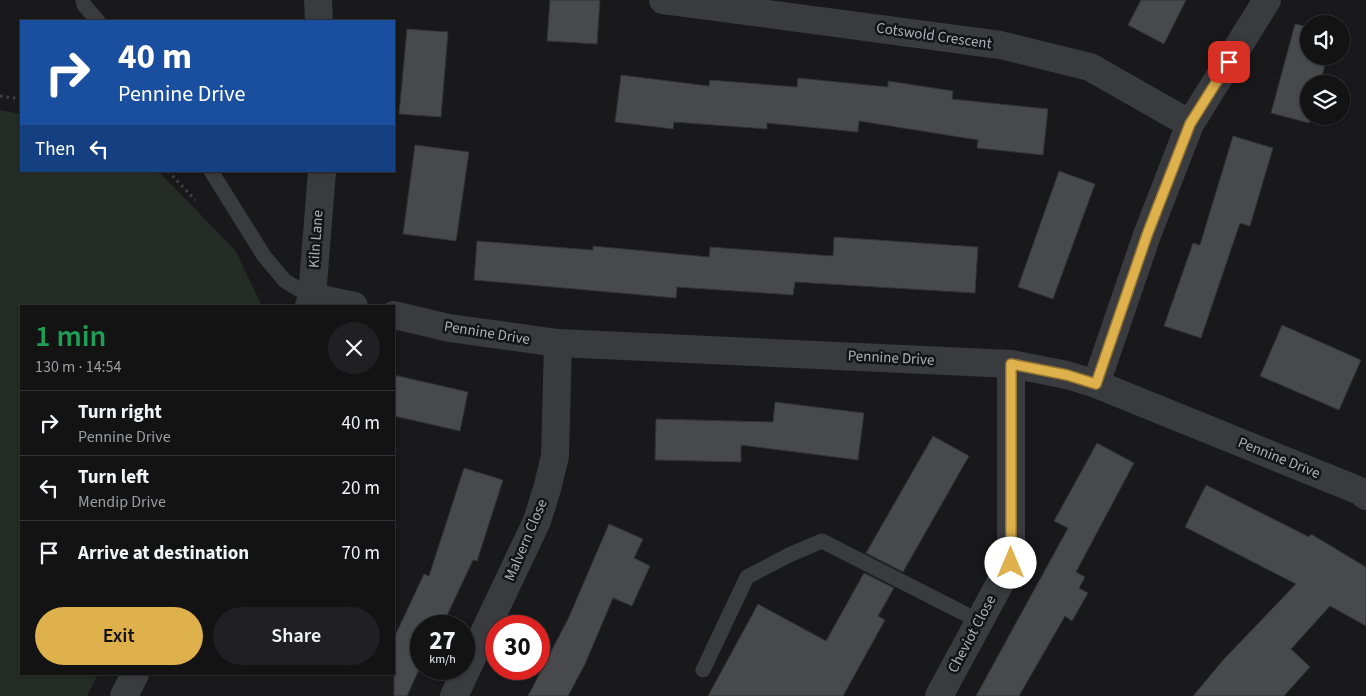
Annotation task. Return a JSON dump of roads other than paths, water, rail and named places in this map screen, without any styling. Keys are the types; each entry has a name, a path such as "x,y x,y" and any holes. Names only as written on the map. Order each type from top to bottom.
{"street":[{"path":"318,0 319,20"},
{"name":"Cotswold Crescent","path":"663,0 1000,45 1090,67 1190,124"},
{"path":"1096,384 1147,235 1190,124 1267,0"},
{"name":"Kiln Lane","path":"310,301 322,172"},
{"path":"310,301 345,305"},
{"name":"Pennine Drive","path":"395,315 450,328 558,343 1011,364 1067,375 1096,384 1364,488"},
{"name":"Malvern Close","path":"454,696 537,521 547,489 555,456 558,343"},
{"name":"Cheviot Close","path":"939,696 1011,563 1011,364"},
{"path":"124,696 134,675"}],"lane":[{"path":"83,0 84,5 97,20"},
{"path":"212,172 264,256 285,281 310,301"},
{"path":"703,670 748,577 789,555 822,541 979,621"}]}
